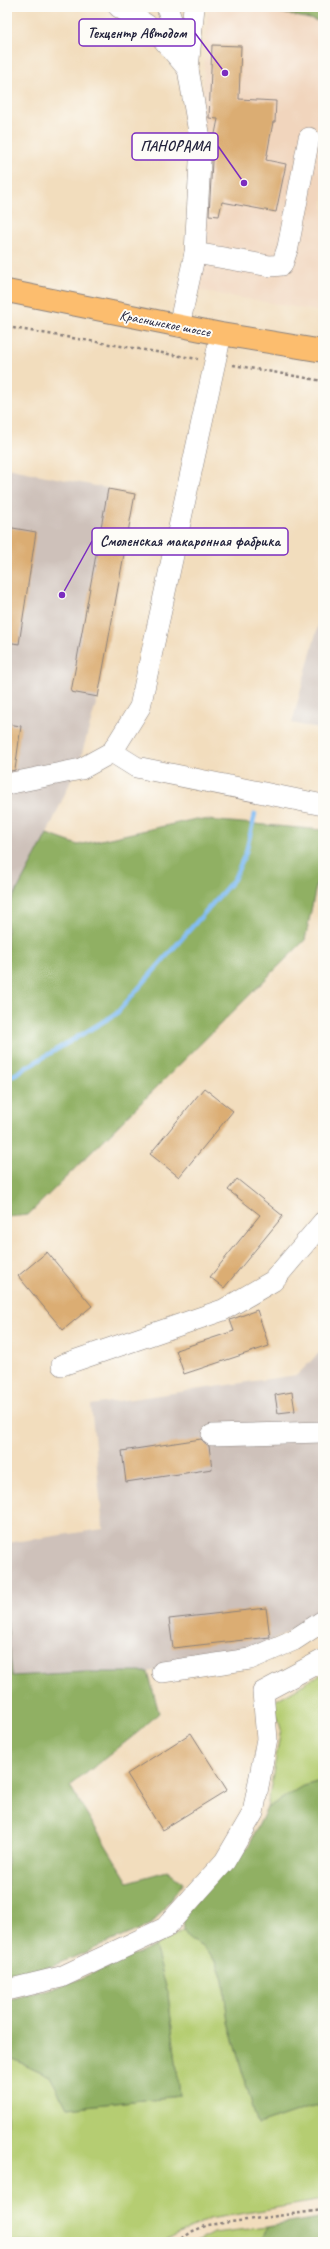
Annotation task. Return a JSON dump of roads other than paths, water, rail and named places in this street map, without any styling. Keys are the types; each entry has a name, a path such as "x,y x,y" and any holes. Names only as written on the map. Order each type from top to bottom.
{"main road":[{"name":"Краснинское шоссе","path":"7,291 221,334 323,351"}],"street":[{"path":"118,7 156,31 188,69"},
{"path":"167,7 188,69 201,144 195,253 179,326"},
{"path":"188,69 194,7"},
{"path":"195,253 270,266 282,265 288,247 309,138"},
{"path":"7,784 81,769 112,752 140,707 221,334"},
{"path":"112,752 136,767 323,805"},
{"path":"62,1365 223,1310 272,1281 323,1222"},
{"path":"212,1435 323,1432"},
{"path":"162,1672 250,1659 294,1640 323,1621"},
{"path":"7,1990 61,1977 165,1928 225,1861 253,1813 267,1740 263,1692 323,1660"}],"waterway":[{"path":"7,1079 116,1014 234,879 246,852 255,814"}],"place":[{"name":"Техцентр Автодом","path":"225,73"},
{"name":"ПАНОРАМА","path":"244,183"},
{"name":"Смоленская макаронная фабрика","path":"62,595"}]}
